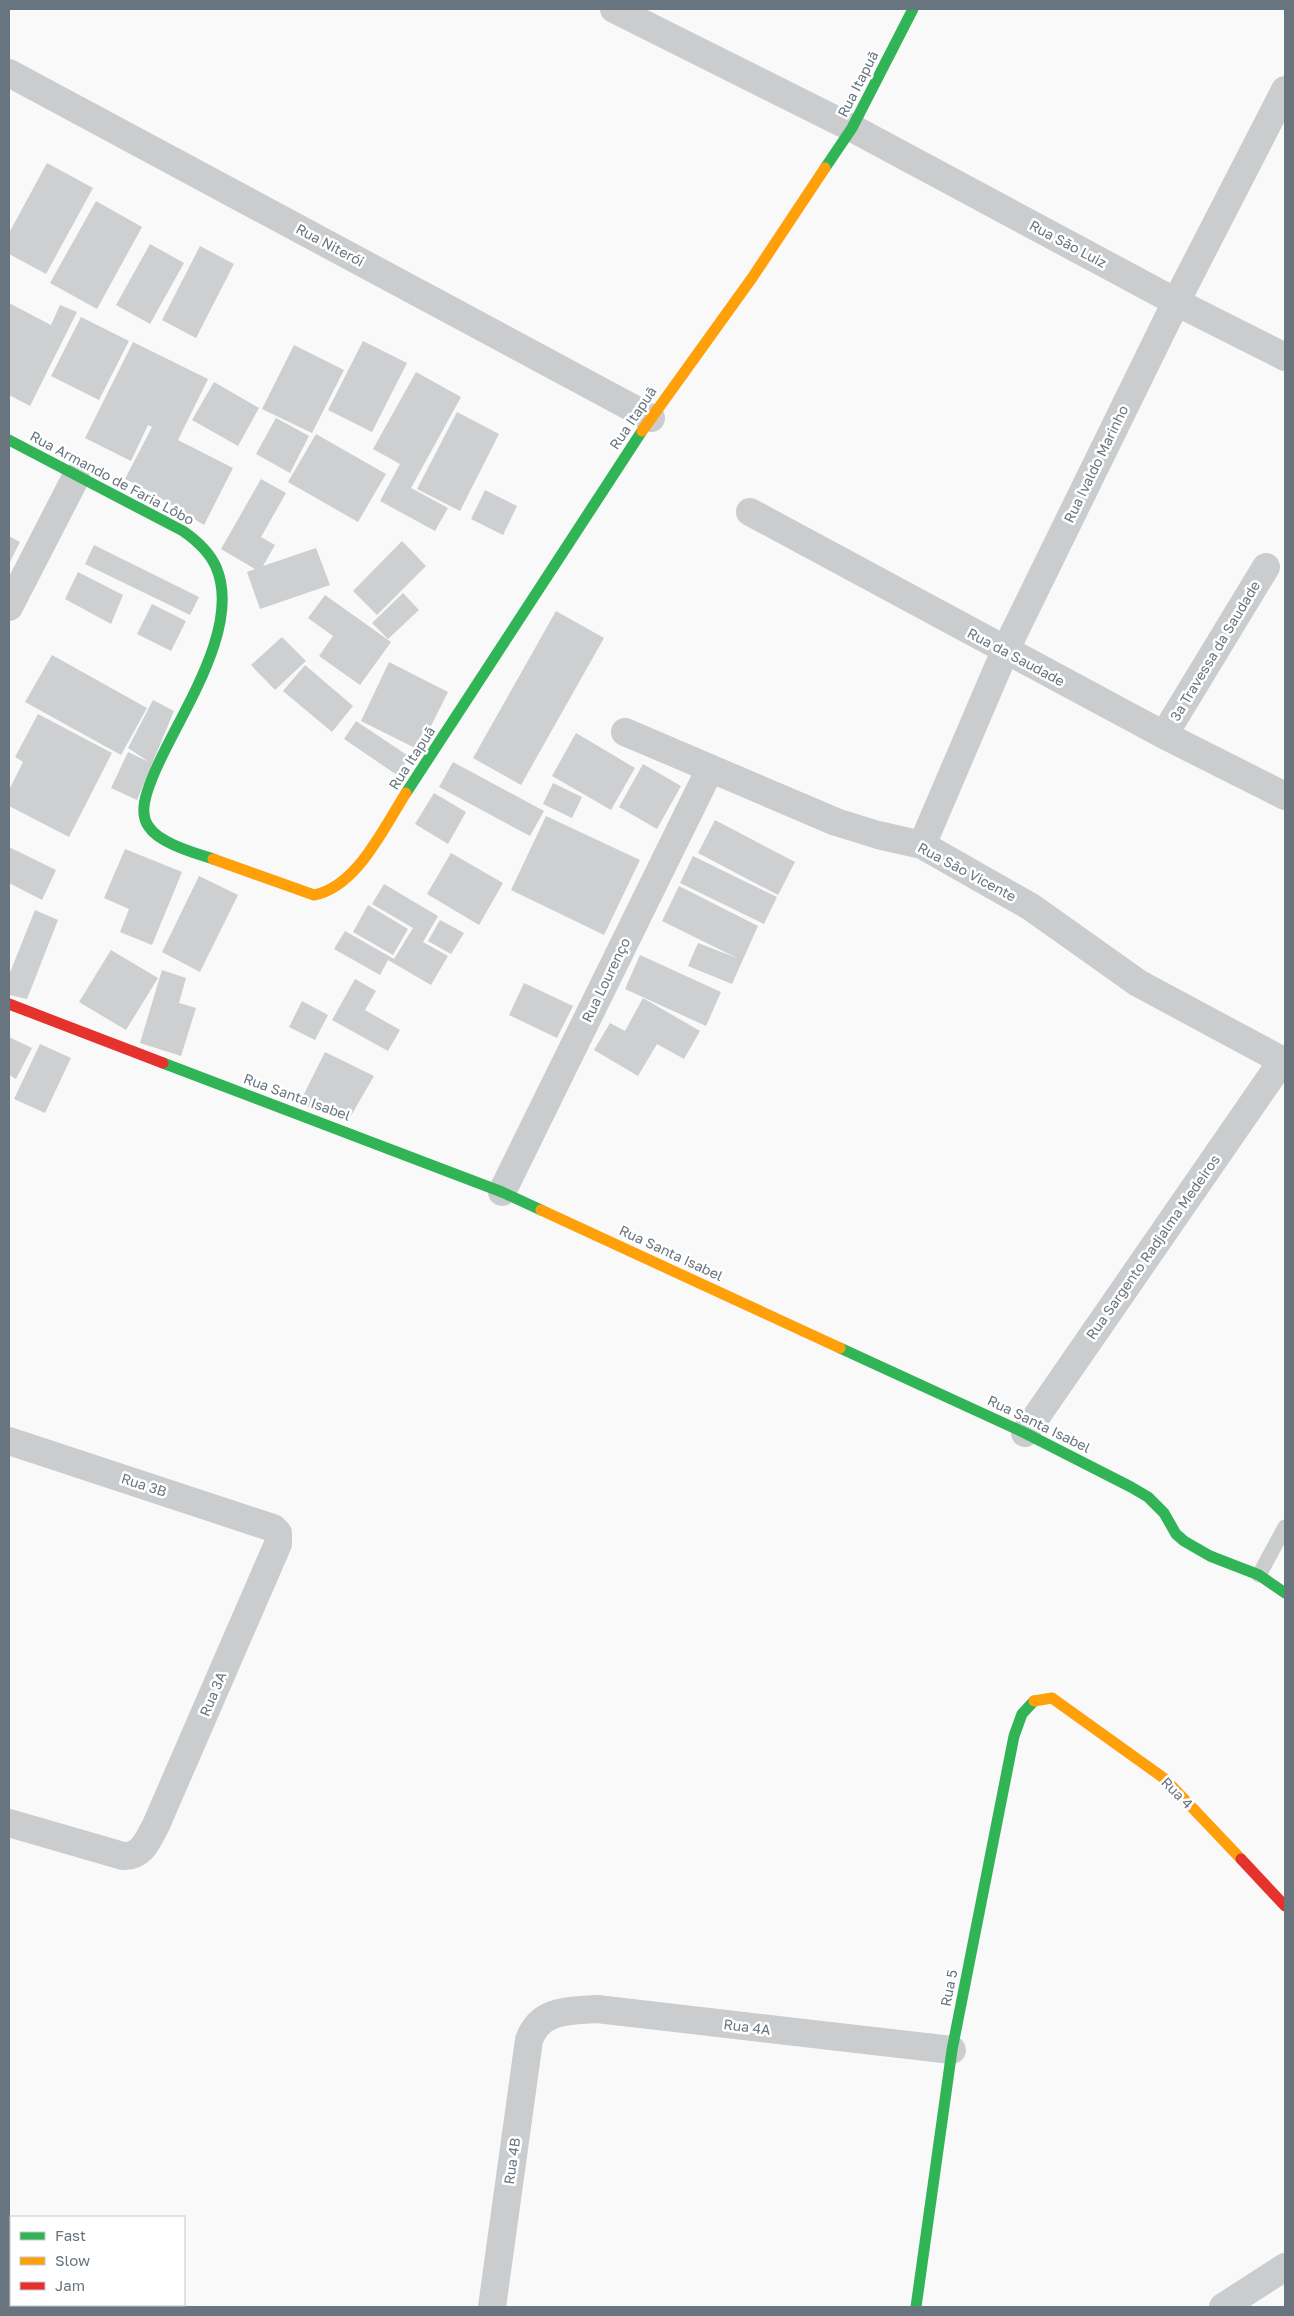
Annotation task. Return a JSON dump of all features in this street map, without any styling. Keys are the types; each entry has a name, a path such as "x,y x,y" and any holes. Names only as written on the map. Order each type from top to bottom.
{"street":[{"name":"Rua São Luiz","path":"614,9 852,128 1176,302 1285,357"},
{"name":"Rua Itapuã","path":"374,843 651,418 752,278 852,128 913,9"},
{"name":"Rua Niterói","path":"9,73 651,418"},
{"name":"Rua Ivaldo Marinho","path":"922,844 1004,651 1176,302 1285,90"},
{"name":"Rua Armando de Faria Lôbo","path":"9,440 76,477 175,526 201,545 212,558 222,585 223,609 215,640 148,788 144,807 144,820 149,828 160,838 179,847 314,895 327,894 338,888 348,878 374,843"},
{"path":"9,607 76,477"},
{"name":"Rua da Saudade","path":"750,512 1004,651 1285,796"},
{"name":"3ª Travessa da Saudade","path":"1164,735 1266,567"},
{"name":"Rua São Vicente","path":"625,732 836,822 878,835 922,844 1031,907 1138,982 1284,1061"},
{"name":"Rua Lourenço","path":"502,1192 710,769"},
{"name":"Rua Santa Isabel","path":"9,1004 502,1192 1025,1433 1148,1496 1164,1513 1176,1534 1184,1541 1210,1556 1259,1575 1285,1593"},
{"name":"Rua Sargento Radjalma Medeiros","path":"1025,1433 1284,1061"},
{"name":"Rua 3B","path":"9,1441 273,1528 278,1532"},
{"name":"Rua 3A","path":"9,1823 123,1856 130,1856 140,1852 156,1825 278,1544 278,1532"},
{"name":"Rua 5","path":"916,2307 952,2050 1014,1736 1020,1716 1025,1709 1040,1698 1052,1698"},
{"name":"Rua 4","path":"1052,1698 1164,1779 1285,1906"},
{"name":"Rua 4A","path":"543,2018 552,2014 596,2009 952,2050"},
{"name":"Rua 4B","path":"492,2307 529,2040 536,2026 543,2018"},
{"path":"1223,2307 1285,2267"}],"lane":[{"path":"1259,1575 1285,1527"}],"building":[{"path":"47,163 93,188 46,274 9,254 9,233"},
{"path":"96,201 142,227 97,309 50,283"},
{"path":"150,244 184,263 150,324 116,305"},
{"path":"200,246 234,264 196,338 162,320"},
{"path":"9,303 51,325 60,305 77,312 30,406 9,395"},
{"path":"81,317 129,341 99,400 51,376"},
{"path":"363,341 407,363 372,432 328,410"},
{"path":"133,342 208,379 178,440 233,468 204,525 151,492 125,479 152,427 148,425 131,461 85,438"},
{"path":"294,345 344,370 312,433 262,409"},
{"path":"416,372 461,397 411,488 448,508 435,531 380,501 400,464 373,449"},
{"path":"214,382 259,408 238,446 192,420"},
{"path":"457,412 499,434 460,511 417,489"},
{"path":"276,418 309,436 290,473 256,454"},
{"path":"316,434 386,474 358,522 288,482"},
{"path":"261,479 286,493 261,537 275,545 263,566 316,548 330,585 260,609 247,572 255,569 221,549"},
{"path":"485,490 517,506 503,535 471,519"},
{"path":"9,536 20,542 9,564"},
{"path":"402,541 426,566 377,615 353,591"},
{"path":"94,545 199,597 190,615 85,564"},
{"path":"78,572 123,595 111,624 65,599"},
{"path":"403,593 419,610 388,639 372,623"},
{"path":"325,595 391,642 360,685 319,656 333,636 308,618"},
{"path":"152,604 186,621 171,651 137,634"},
{"path":"556,611 604,638 521,785 473,758"},
{"path":"282,637 306,661 275,690 251,665"},
{"path":"52,655 147,708 121,755 25,702"},
{"path":"389,662 448,692 419,750 361,721"},
{"path":"305,665 353,706 332,732 283,691"},
{"path":"153,700 174,711 137,800 111,788 128,752 149,762 128,748"},
{"path":"38,714 112,753 69,837 9,806 9,790 23,762 15,757"},
{"path":"356,721 410,757 397,775 344,739"},
{"path":"576,733 635,768 611,810 552,776"},
{"path":"453,762 544,811 530,836 439,787"},
{"path":"643,764 681,786 657,829 619,807"},
{"path":"553,783 582,797 572,818 543,804"},
{"path":"434,793 466,812 448,844 415,824"},
{"path":"546,816 640,860 604,935 511,890"},
{"path":"715,820 795,862 778,895 698,853"},
{"path":"9,847 56,870 42,900 9,883"},
{"path":"125,849 182,872 152,945 120,932 129,909 104,898"},
{"path":"451,853 503,883 479,925 427,894"},
{"path":"693,856 777,897 764,924 680,883"},
{"path":"199,876 238,895 200,972 162,952"},
{"path":"384,884 438,916 423,942 448,956 431,985 388,960 380,975 334,949 345,931 394,959 413,928 372,904"},
{"path":"679,886 758,926 732,984 688,966 698,943 737,958 662,921"},
{"path":"368,905 408,929 393,955 353,932"},
{"path":"35,910 58,920 27,999 9,995 9,975"},
{"path":"440,920 464,933 451,954 428,941"},
{"path":"111,950 158,978 126,1030 79,1002"},
{"path":"640,955 721,992 706,1026 625,989"},
{"path":"162,970 186,978 179,1003 196,1008 181,1056 140,1043"},
{"path":"355,979 376,991 365,1010 400,1030 388,1051 332,1020"},
{"path":"524,983 573,1006 557,1038 509,1015"},
{"path":"643,998 700,1031 684,1059 657,1044 638,1076 594,1050 610,1023 625,1031"},
{"path":"302,1001 328,1015 315,1040 289,1027"},
{"path":"9,1037 32,1048 16,1079 9,1075"},
{"path":"40,1044 71,1058 45,1113 14,1099"},
{"path":"325,1052 374,1076 348,1121 299,1104"}],"traffic: fast":[{"path":"825,168 852,128 913,9"},
{"path":"406,793 642,431"},
{"path":"9,440 183,531 202,546 216,567 222,591 221,618 214,645 190,701 153,776 146,795 144,809 146,821 154,833 178,847 213,859"},
{"path":"163,1063 502,1192 541,1210"},
{"path":"840,1348 1025,1433 1131,1487 1148,1497 1164,1513 1176,1534 1184,1541 1210,1556 1259,1575 1285,1593"},
{"path":"916,2307 952,2050 1014,1736 1022,1714 1034,1701"}],"traffic: slow":[{"path":"642,431 752,278 825,168"},
{"path":"213,859 314,895 329,890 343,880 368,854 406,793"},
{"path":"541,1210 840,1348"},
{"path":"1034,1701 1052,1698 1165,1779 1241,1859"}],"traffic: jam":[{"path":"9,1004 163,1063"},
{"path":"1241,1859 1285,1906"}]}
